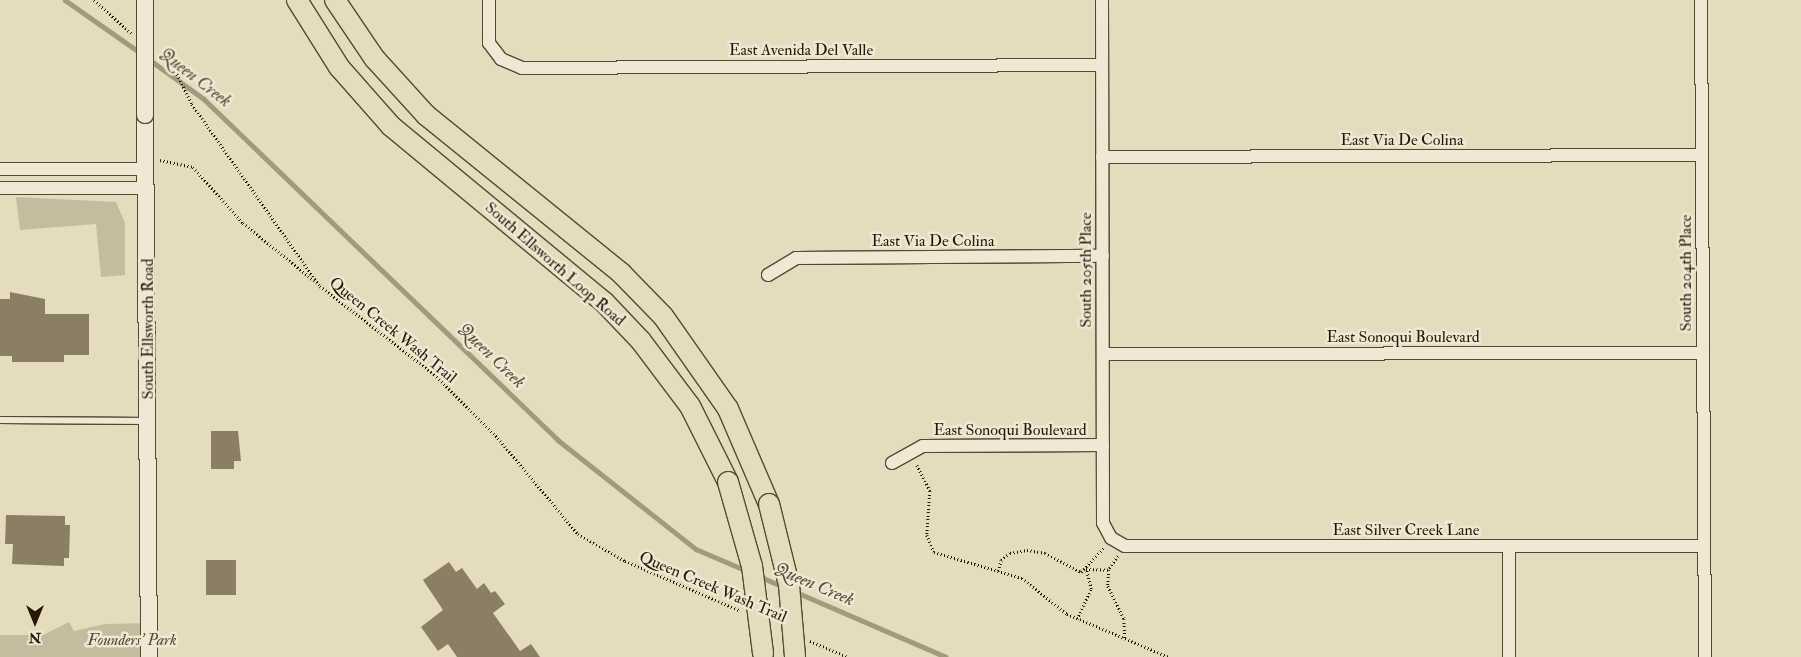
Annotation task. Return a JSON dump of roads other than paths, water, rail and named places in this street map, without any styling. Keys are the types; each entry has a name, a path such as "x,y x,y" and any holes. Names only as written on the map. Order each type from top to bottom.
{"main road":[{"name":"South Ellsworth Loop Road","path":"297,0 339,67 391,126 622,320 690,406 728,482 752,566 763,655"},
{"name":"South Ellsworth Loop Road","path":"336,0 375,59 409,98 621,273 663,316 728,409 770,504 789,585 795,657"}],"street":[{"name":"South Ellsworth Road","path":"145,0 149,657"},
{"name":"East Avenida Del Valle","path":"489,0 489,43 501,59 522,68 1102,65"},
{"name":"South 205th Place","path":"1102,0 1104,523 1110,536"},
{"name":"South 204th Place","path":"1701,0 1705,657"},
{"name":"East Via De Colina","path":"1102,157 1702,155"},
{"path":"0,169 146,164"},
{"path":"0,188 146,188"},
{"name":"East Via De Colina","path":"768,275 796,258 1102,256"},
{"name":"East Sonoqui Boulevard","path":"1103,354 1703,353"},
{"name":"East Sonoqui Boulevard","path":"892,463 923,446 1103,445"},
{"name":"East Silver Creek Lane","path":"1110,536 1125,546 1704,546"},
{"path":"1508,546 1509,657"}],"lane":[{"path":"0,420 148,421"}],"waterway":[{"name":"Queen Creek","path":"65,0 142,54"},
{"name":"Queen Creek","path":"150,60 204,99 558,440 696,549 747,571"},
{"name":"Queen Creek","path":"759,576 784,587"},
{"name":"Queen Creek","path":"796,592 946,657"}],"park label":[{"name":"Founders' Park","path":"132,640"}]}
